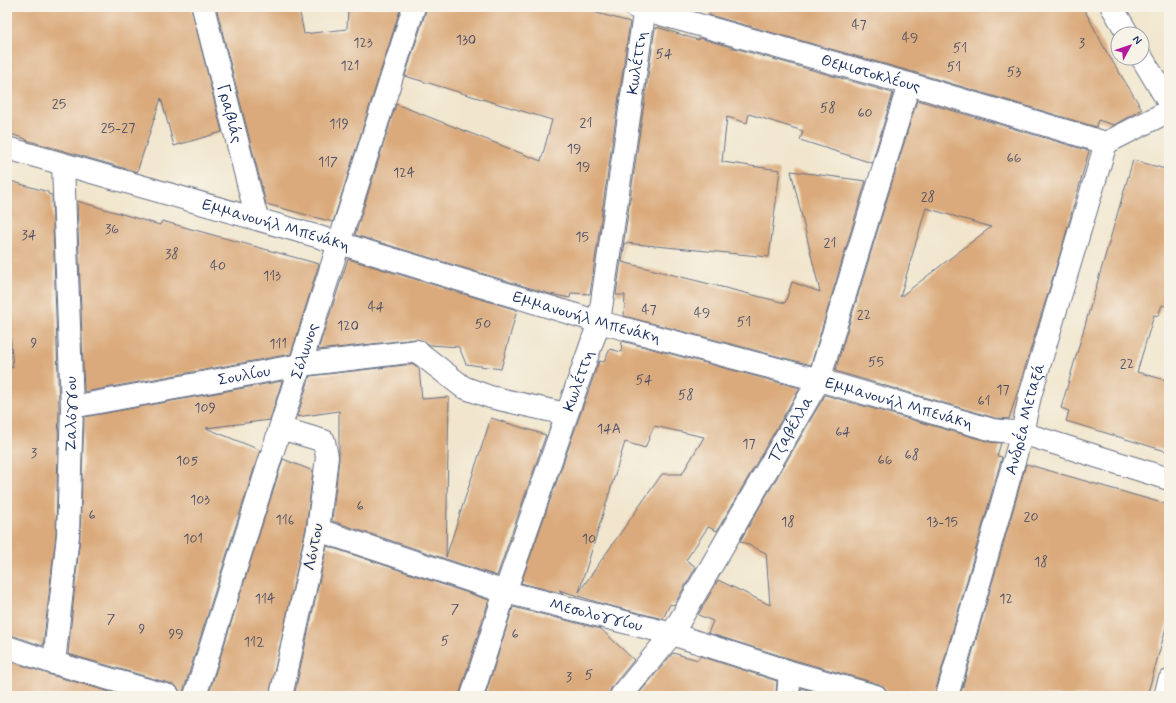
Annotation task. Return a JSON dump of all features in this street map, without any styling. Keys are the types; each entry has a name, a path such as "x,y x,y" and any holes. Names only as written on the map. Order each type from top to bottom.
{"street":[{"name":"Γραβιάς","path":"203,7 257,219"},
{"name":"Σόλωνος","path":"195,696 414,7"},
{"path":"1112,7 1123,26"},
{"name":"Θεμιστοκλέους","path":"642,8 909,84 1106,143"},
{"name":"Κωλέττη","path":"472,696 504,592 599,322 642,8"},
{"path":"1147,66 1169,104"},
{"name":"Τζαβέλλα","path":"621,696 672,634 819,380 909,84"},
{"path":"1106,143 1169,112"},
{"name":"Ανδρέα Μεταξά","path":"947,696 1022,433 1030,396 1106,143"},
{"name":"Εμμανουήλ Μπενάκη","path":"7,148 339,243 599,322 819,380 993,430 1022,433 1169,479"},
{"name":"Ζαλόγγου","path":"54,663 68,535 72,408 63,164"},
{"name":"Σουλίου","path":"72,408 300,365 417,351 462,387 490,398 566,414"},
{"name":"Λόντου","path":"280,428 324,441 327,457 318,530 281,696"},
{"name":"Μεσολογγίου","path":"318,530 504,592 672,634 790,672 876,696"},
{"path":"7,647 54,663 169,696"},
{"path":"788,696 790,672"},
{"path":"1164,696 1169,681"}],"building":[{"path":"7,7 191,7 222,132 174,146 161,98 137,172 26,140 7,133"},
{"path":"216,7 299,7 304,34 347,29 348,7 401,7 333,222 266,204"},
{"path":"426,7 575,7 630,22 590,294 571,293 570,298 550,294 355,235 396,104 541,161 552,120 405,76"},
{"path":"713,7 1083,7 1110,57 1110,66 1115,66 1142,109 1114,125 1098,120 1096,127 913,72 709,15"},
{"path":"657,27 698,40 699,38 893,93 872,163 800,140 803,131 749,114 747,123 727,117 722,162 780,170 769,257 625,243 622,262 785,303 792,282 820,292 791,171 866,181 811,365 624,316 625,295 616,295 655,28 657,29"},
{"path":"917,100 1089,151 1061,251 1009,419 995,418 835,371","holes":["926,208 991,227 900,297"]},
{"path":"1133,160 1169,170 1169,307 1162,305 1158,316 1154,315 1137,372 1169,381 1169,452 1066,421 1069,411 1061,408"},
{"path":"7,180 48,192 48,194 52,195 59,407 56,534 43,646 7,635 7,405 9,366 13,368 7,298"},
{"path":"77,201 160,225 162,221 319,264 291,354 84,392"},
{"path":"348,259 517,310 501,369 466,364 459,347 430,345 424,341 416,339 318,350"},
{"path":"622,341 800,388 717,531 708,527 686,560 696,567 674,605 670,604 663,619 603,604 559,590 564,594 521,583 599,361 604,362 610,349 621,352","holes":["654,426 704,437 682,474 662,474 579,592 625,442 645,448"]},
{"path":"413,364 419,368 422,399 449,397 446,557 491,418 546,435 497,576 332,521 339,459 339,411 297,417 310,376"},
{"path":"282,381 270,420 206,428 260,450 183,696 181,696 178,688 172,684 68,654 80,536 84,417"},
{"path":"825,395 990,442 1001,443 997,456 1002,457 935,696 888,696 885,688 879,684 794,660 708,633 713,621 698,615 718,580 770,605 766,553 740,541"},
{"path":"283,459 313,471 306,528 269,696 208,696"},
{"path":"1026,464 1169,505 1169,617 1147,696 960,696"},
{"path":"327,546 489,600 460,696 294,696"},
{"path":"513,607 601,629 634,660 611,688 609,696 485,696"},
{"path":"673,653 698,660 700,656 777,681 776,696 637,696"},
{"path":"7,660 51,675 124,696 7,696"},
{"path":"801,688 830,696 801,696"}]}
